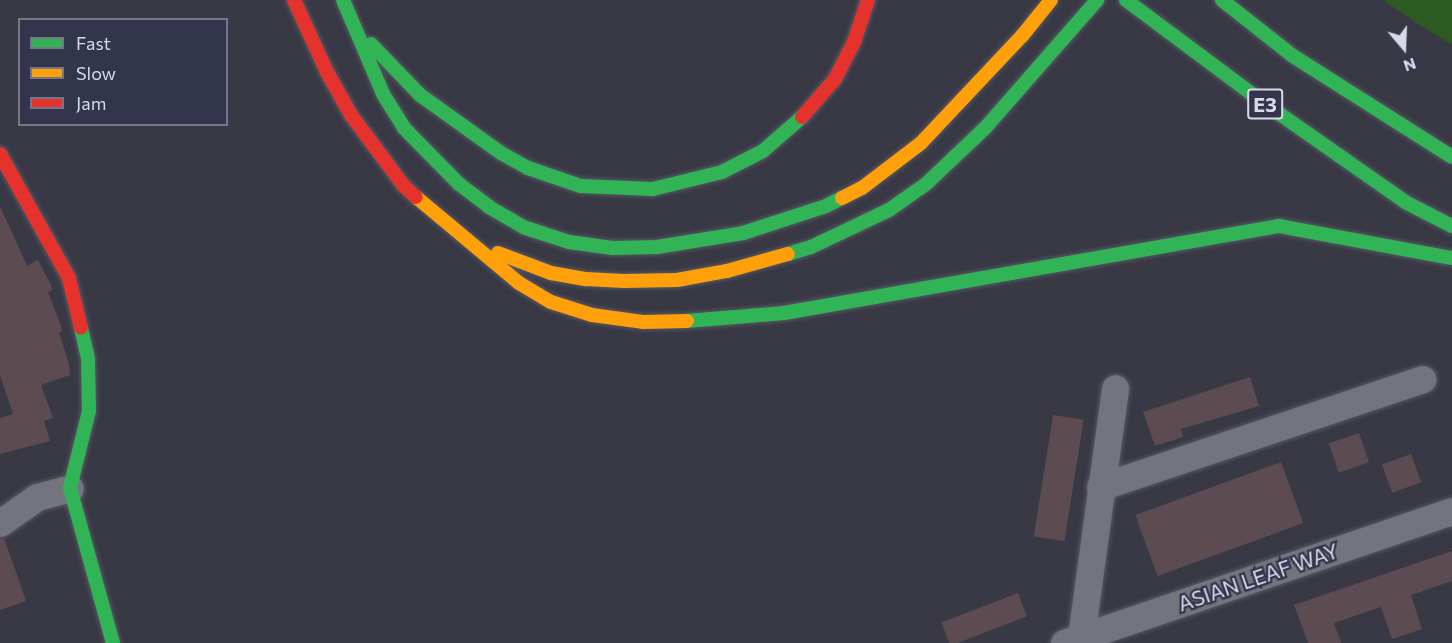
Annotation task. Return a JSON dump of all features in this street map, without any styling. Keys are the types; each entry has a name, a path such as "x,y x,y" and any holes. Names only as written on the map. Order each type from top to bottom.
{"main road":[{"path":"294,0 327,72 368,140 404,186 519,283 551,302 592,315 643,322 742,318 837,305 1279,226 1452,258"},
{"path":"345,4 379,54 420,95 501,153 556,179 581,186 628,190 675,185 722,172 748,160 784,135 822,98 835,79 854,42 868,0"},
{"path":"345,4 383,94 404,128 459,184 489,207 523,227 569,242 613,248 657,247 743,233 826,206 862,188 921,143 1022,36 1051,0"},
{"path":"449,226 517,262 551,273 586,279 677,280 769,261 849,230 890,210 926,184 979,134 1049,58 1097,0"},
{"name":"E3","path":"1126,0 1264,103 1407,203 1452,226"},
{"name":"E3","path":"1222,0 1293,56 1452,157"},
{"path":"0,154 69,278 88,359 89,411 69,488 113,643"}],"street":[{"path":"1100,487 1422,379"},
{"path":"1072,640 1100,487 1114,388"},
{"path":"0,523 37,497 69,488"},
{"name":"ASIAN LEAF WAY","path":"1072,640 1452,511"}],"green space":[{"path":"1383,0 1452,0 1452,45 1415,22"}],"building":[{"path":"0,206 27,266 38,260 51,285 52,290 48,292 60,323 62,331 59,333 69,364 70,375 41,385 53,418 44,421 50,441 0,454 0,418 13,414 0,375"},
{"path":"1250,377 1259,406 1181,429 1183,437 1155,446 1143,412"},
{"path":"1053,415 1084,420 1064,541 1034,536"},
{"path":"1359,433 1369,462 1339,473 1329,443"},
{"path":"1411,454 1421,482 1392,493 1382,465"},
{"path":"1281,462 1303,523 1158,576 1135,515"},
{"path":"4,538 26,601 0,610 0,539"},
{"path":"1452,551 1452,581 1411,595 1422,629 1392,639 1381,607 1334,623 1341,643 1308,643 1294,605"},
{"path":"1018,593 1027,616 958,643 949,643 941,622"}],"traffic: fast":[{"path":"343,0 383,94 404,128 459,184 489,207 523,227 569,242 613,248 657,247 743,233 826,206 842,198"},
{"path":"788,254 811,247 889,210 926,184 986,127 1097,0"},
{"path":"1126,0 1264,103 1407,203 1452,226"},
{"path":"1222,0 1293,56 1452,157"},
{"path":"371,44 420,95 501,153 528,168 581,186 653,189 722,172 763,151 802,117"},
{"path":"687,321 784,313 1279,226 1452,258"},
{"path":"81,328 88,359 89,411 70,488 113,643"}],"traffic: slow":[{"path":"842,198 862,188 921,143 1022,36 1051,0"},
{"path":"416,197 519,283 551,302 592,315 643,322 687,321"},
{"path":"498,253 551,273 586,279 624,281 677,280 727,271 788,254"}],"traffic: jam":[{"path":"294,0 327,72 351,115 404,186 416,197"},
{"path":"802,117 835,79 854,42 868,0"},
{"path":"0,154 69,278 81,328"}]}
